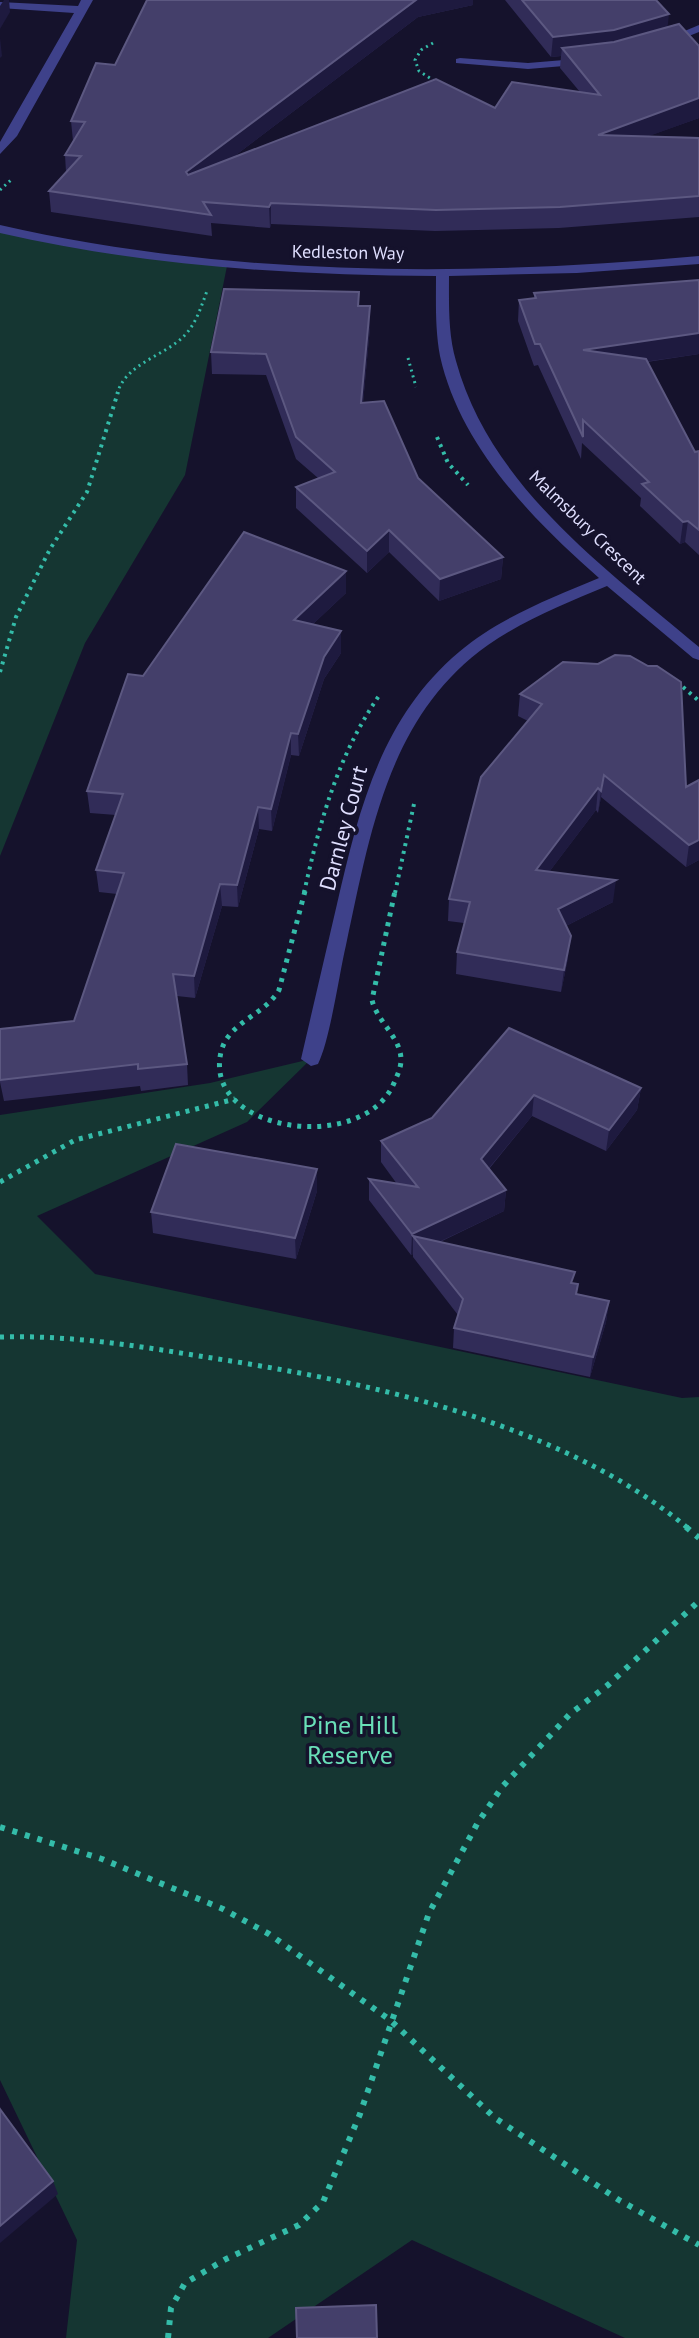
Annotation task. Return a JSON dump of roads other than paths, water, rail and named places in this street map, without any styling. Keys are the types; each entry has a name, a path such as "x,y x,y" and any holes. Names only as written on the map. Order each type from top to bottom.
{"street":[{"path":"0,5 84,5 11,136 0,150"},
{"path":"645,48 699,28"},
{"path":"460,61 528,66 600,59"},
{"name":"Kedleston Way","path":"0,229 97,250 204,264 442,272 650,265 699,260"},
{"name":"Malmsbury Crescent","path":"442,272 444,340 449,365 480,436 517,487 610,579 699,655"},
{"name":"Darnley Court","path":"311,1059 369,805 387,752 399,731 423,697 466,654 537,610 610,579"}],"park label":[{"name":"Pine Hill Reserve","path":"350,1739"}]}
